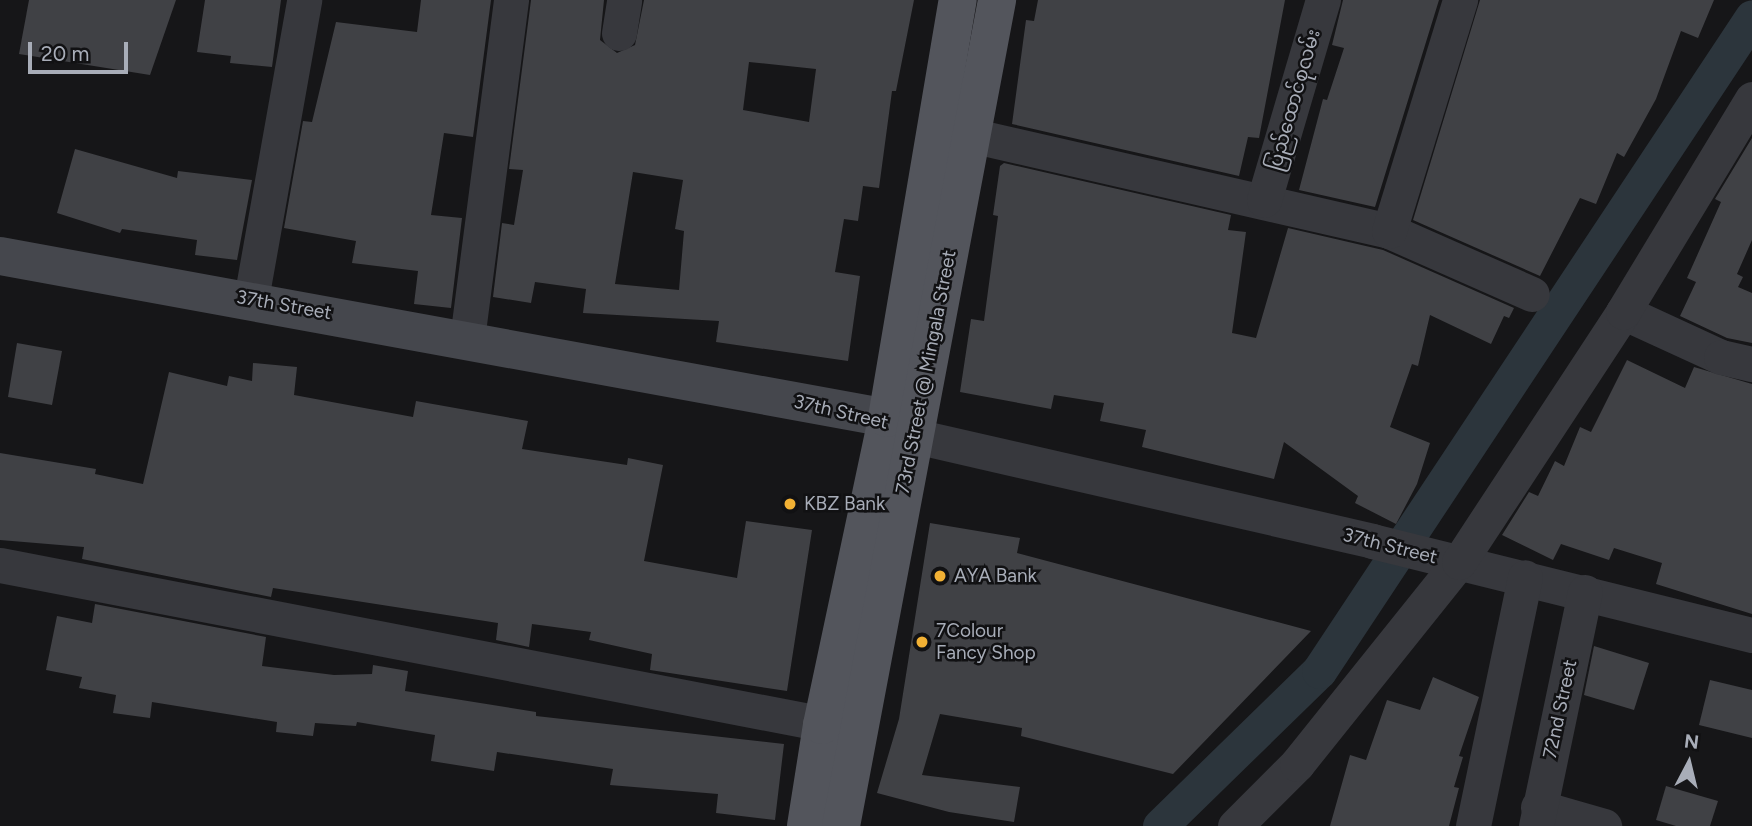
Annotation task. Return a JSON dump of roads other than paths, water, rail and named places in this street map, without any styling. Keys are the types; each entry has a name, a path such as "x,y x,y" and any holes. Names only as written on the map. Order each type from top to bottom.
{"main road":[{"name":"73rd Street @ Mingala Street","path":"901,427 934,127 958,0"},
{"name":"73rd Street @ Mingala Street","path":"806,826 840,728 901,427 971,134 997,0"},
{"name":"73rd Street @ Mingala Street","path":"840,728 841,826"}],"street":[{"path":"251,299 304,0"},
{"path":"467,339 511,0"},
{"name":"ပြည်ထောင်စုလမ်း","path":"1264,200 1323,0"},
{"path":"1389,231 1461,0"},
{"path":"1235,826 1297,764 1448,560 1623,312 1752,99"},
{"path":"934,127 1264,200 1389,231 1532,294"},
{"name":"37th Street","path":"0,256 467,339 901,427 1525,577 1752,635"},
{"path":"1623,312 1721,357 1752,364"},
{"path":"0,565 840,728"},
{"path":"1473,826 1525,577"},
{"name":"72nd Street","path":"1537,816 1585,592"},
{"path":"1537,816 1604,826"}],"waterway":[{"path":"1160,826 1319,671 1752,17"}],"place":[{"name":"KBZ Bank","path":"790,504"},
{"name":"AYA Bank","path":"940,576"},
{"name":"7Colour Fancy Shop","path":"922,642"}]}
